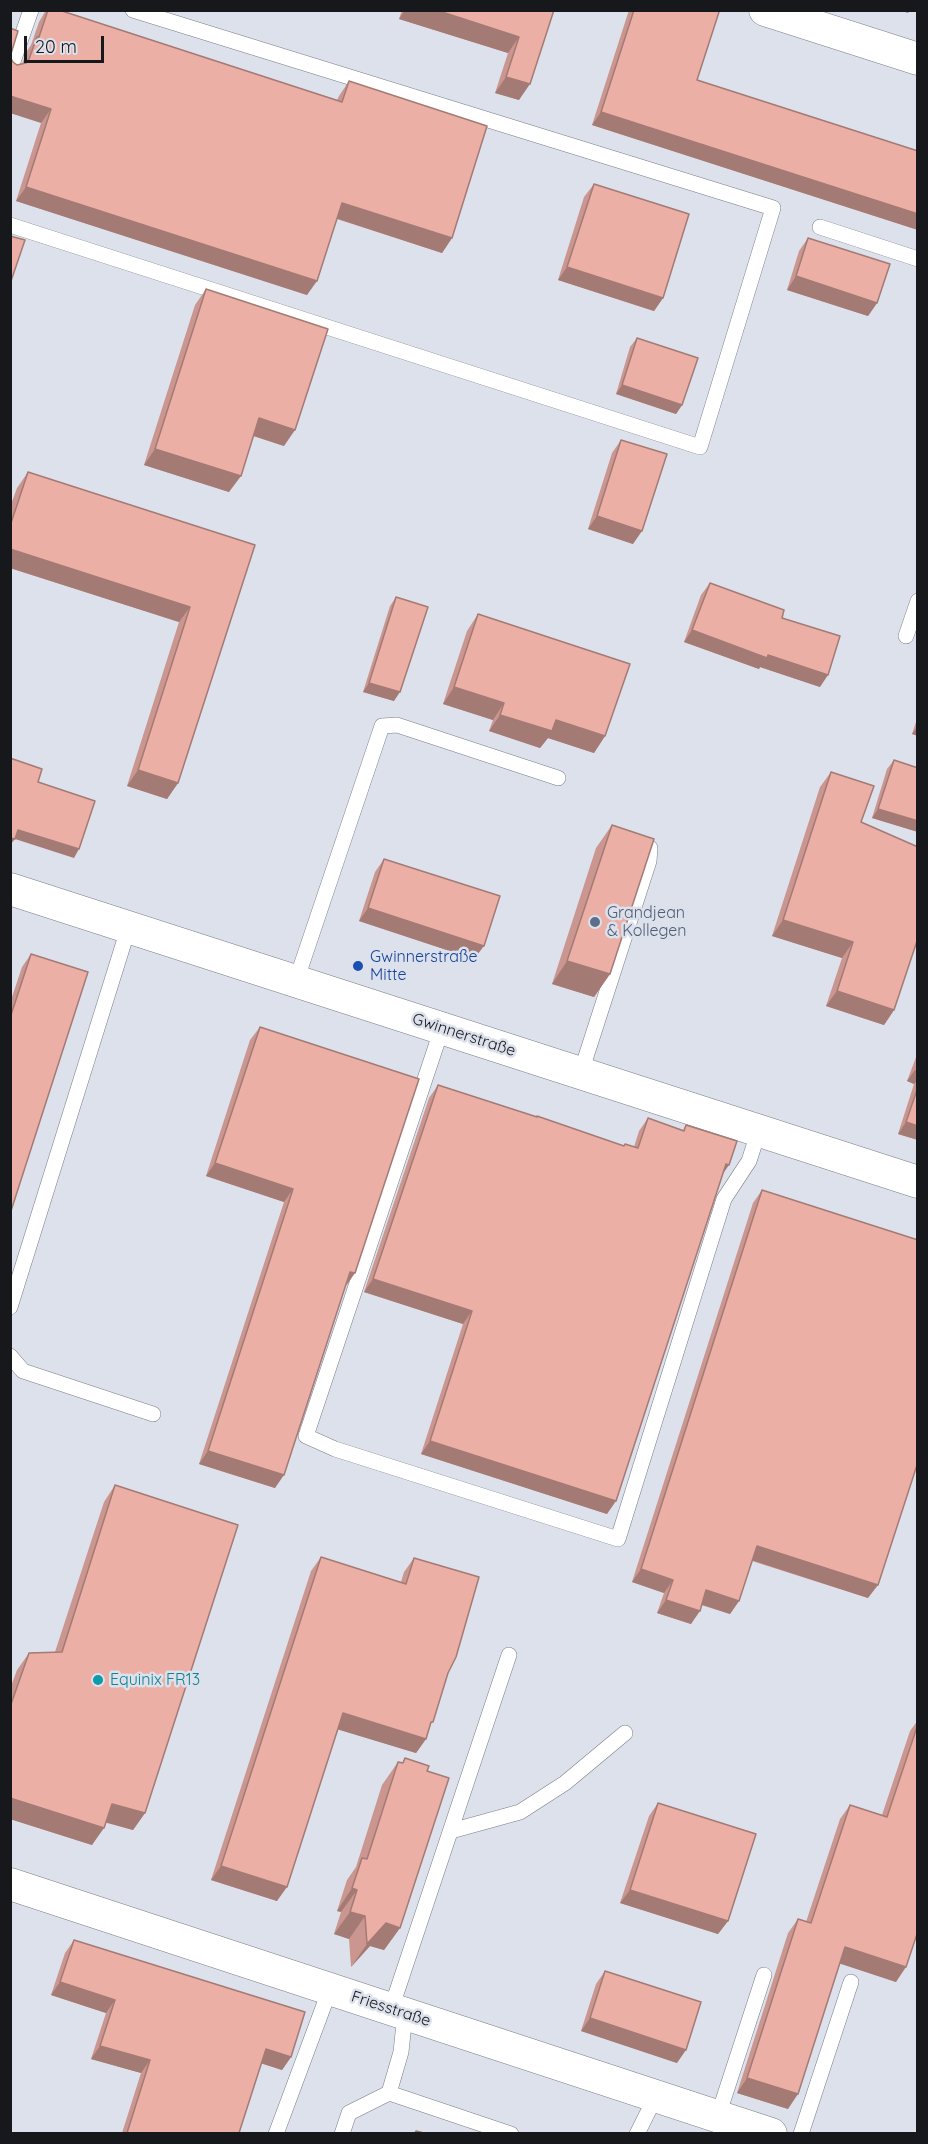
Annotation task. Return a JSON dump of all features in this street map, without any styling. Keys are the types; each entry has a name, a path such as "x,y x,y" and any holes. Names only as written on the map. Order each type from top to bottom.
{"street":[{"path":"765,10 819,19 918,59"},
{"name":"Gwinnerstraße","path":"12,894 129,926 918,1182"},
{"name":"Friesstraße","path":"10,1884 771,2133"}],"lane":[{"path":"10,70 31,10"},
{"path":"10,225 699,447 773,207 134,10"},
{"path":"820,227 918,259"},
{"path":"906,636 918,601"},
{"path":"296,981 382,726 397,725 558,778"},
{"path":"581,1072 649,861 650,848"},
{"path":"10,1307 129,926"},
{"path":"442,1028 306,1436 347,1452 618,1539 724,1199 748,1161 759,1130"},
{"path":"10,1356 23,1371 153,1414"},
{"path":"389,2093 401,2052 398,2011 451,1831 509,1655"},
{"path":"451,1831 520,1812 565,1783 625,1733"},
{"path":"718,2116 764,1975"},
{"path":"801,2133 851,1982"},
{"path":"276,2133 330,1989"},
{"path":"342,2133 349,2113 389,2093 511,2133"},
{"path":"637,2133 656,2096"}],"building":[{"path":"48,10 59,10 342,102 349,81 487,126 452,238 342,203 317,281 26,187 51,109 10,96 10,57 17,65 26,63 39,37"},
{"path":"436,10 554,10 530,84 506,77 519,37"},
{"path":"634,10 716,10 719,12 697,80 918,151 918,214 601,112"},
{"path":"10,28 18,31 10,57"},
{"path":"594,184 689,214 663,298 567,267"},
{"path":"10,236 25,240 10,284"},
{"path":"808,238 890,264 877,303 796,276"},
{"path":"206,289 328,329 295,430 259,418 241,476 155,449"},
{"path":"637,338 698,358 682,405 622,385"},
{"path":"621,440 667,454 642,531 597,516"},
{"path":"28,472 255,545 178,783 138,770 190,607 10,549 10,526"},
{"path":"710,583 784,610 782,618 840,636 828,675 768,655 767,658 692,630"},
{"path":"396,597 428,607 400,692 369,683"},
{"path":"478,614 630,664 605,736 556,720 552,731 500,715 504,703 454,687"},
{"path":"10,758 42,769 38,782 95,801 79,849 18,830 15,839 10,838"},
{"path":"894,760 918,768 918,821 878,809"},
{"path":"831,772 874,786 861,822 918,847 918,938 894,1010 837,991 853,942 783,920"},
{"name":"Grandjean & Kollegen","path":"612,825 654,839 610,974 567,961"},
{"path":"384,859 500,896 484,946 368,908"},
{"path":"31,954 88,972 10,1214 10,1018"},
{"path":"260,1027 419,1079 355,1273 350,1272 284,1475 208,1451 293,1189 215,1163"},
{"path":"438,1085 624,1146 625,1144 638,1148 648,1118 684,1131 686,1125 737,1141 729,1165 726,1164 616,1501 430,1441 472,1311 373,1279"},
{"path":"918,1087 918,1126 906,1122"},
{"path":"762,1190 918,1240 918,1462 878,1585 757,1546 739,1601 706,1590 700,1611 666,1600 673,1580 641,1569"},
{"name":"Equinix FR13","path":"115,1485 238,1525 145,1813 112,1804 104,1828 10,1798 10,1707 29,1653 62,1652"},
{"path":"321,1557 406,1584 414,1558 479,1577 456,1657 448,1673 426,1739 343,1713 287,1887 221,1866"},
{"path":"918,1724 918,1931 906,1967 845,1947 798,2094 747,2078 798,1919 811,1923 850,1805 887,1817"},
{"path":"405,1758 429,1766 427,1771 449,1778 400,1928 386,1923 367,1944 365,1916 350,1912 357,1890 352,1888 362,1858 367,1859 398,1762 403,1763"},
{"path":"658,1803 756,1834 728,1921 630,1890"},
{"path":"74,1940 305,2012 291,2057 266,2049 239,2133 127,2133 150,2060 100,2046 115,2000 60,1982"},
{"path":"605,1971 701,2002 686,2050 590,2018"}],"place":[{"name":"Grandjean & Kollegen","path":"595,922"},
{"name":"Gwinnerstraße Mitte","path":"358,966"},
{"name":"Equinix FR13","path":"98,1680"}]}
